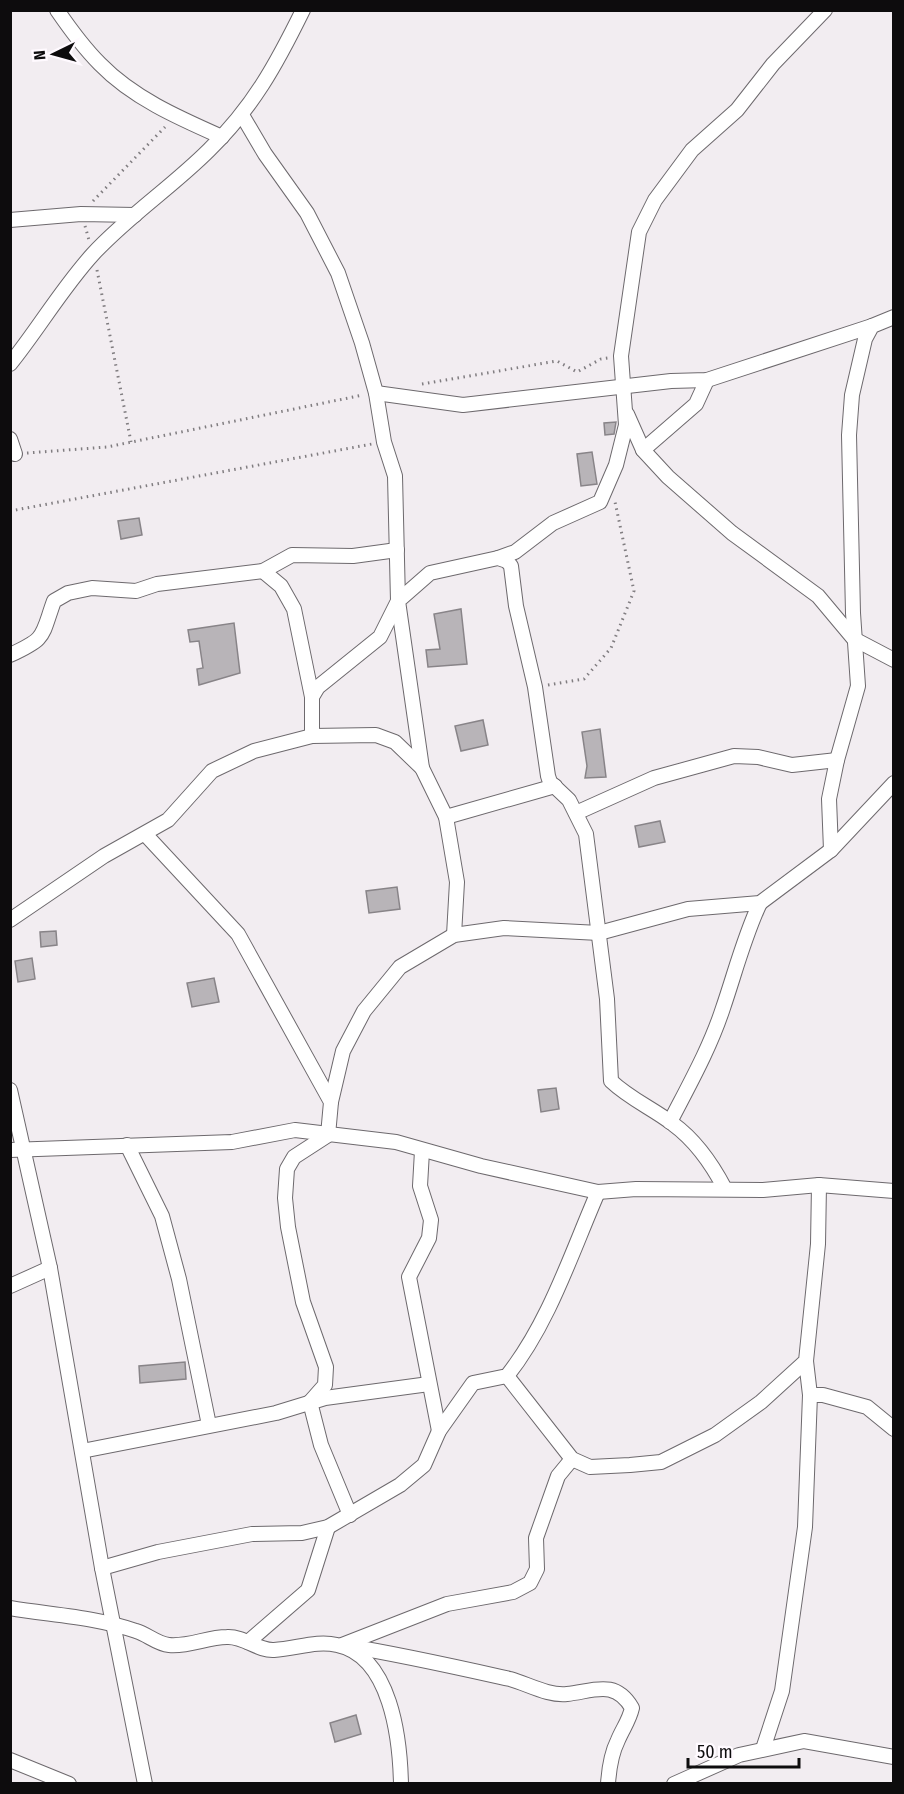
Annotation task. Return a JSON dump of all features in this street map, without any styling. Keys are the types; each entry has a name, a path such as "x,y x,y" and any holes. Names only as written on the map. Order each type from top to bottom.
{"street":[{"path":"57,10 101,65 138,94 175,116 222,137"},
{"path":"10,364 59,295 94,253 222,137 242,115 276,66 303,10"},
{"path":"312,697 318,687 380,637 398,601 430,573 515,552 553,523 600,502 609,483 626,425 622,401 621,356 639,232 655,200 692,150 737,110 773,64 825,10"},
{"path":"242,115 265,154 307,213 338,273 376,393 384,442 395,476 398,601 422,768 446,817 457,882 454,935"},
{"path":"10,220 81,214 135,215"},
{"path":"376,393 463,405 622,386 707,380 894,317"},
{"path":"831,850 829,799 837,760 858,686 854,639 851,405 865,339 872,326"},
{"path":"643,450 696,405 707,380"},
{"path":"622,401 643,450 668,477 732,533 818,596 854,639 894,660"},
{"path":"10,439 15,454"},
{"path":"10,655 33,645 41,637 54,601 68,593 92,588 136,591 157,584 263,571 292,555 353,556 397,550"},
{"path":"498,558 507,561 511,566 516,606 535,687 548,776 569,800 586,834 607,999 610,1081 628,1098 670,1122 714,1167 725,1189"},
{"path":"263,571 281,586 294,609 312,697 312,736"},
{"path":"10,920 104,856 168,820 212,771 254,751 312,736 376,735 395,742 422,768"},
{"path":"576,813 654,778 734,756 758,757 792,765 837,760"},
{"path":"328,1135 331,1102 343,1051 364,1011 400,967 454,935 504,928 599,933 688,909 760,903 831,850 894,783"},
{"path":"446,817 555,786"},
{"path":"145,834 238,933 331,1102"},
{"path":"670,1122 699,1067 760,903"},
{"path":"10,1090 25,1148 50,1268 102,1568 146,1784"},
{"path":"10,1150 232,1142 295,1130 396,1142 422,1151 598,1192 636,1188 763,1190 819,1185 894,1191"},
{"path":"310,1402 325,1385 326,1367 303,1302 287,1218 287,1169 294,1157 328,1135"},
{"path":"127,1145 162,1216 179,1279 209,1425"},
{"path":"422,1151 420,1186 431,1220 429,1238 409,1276 439,1431"},
{"path":"763,1749 782,1690 805,1527 810,1395 806,1361 818,1244 819,1185"},
{"path":"102,1568 158,1552 252,1534 302,1533 328,1527 400,1485 424,1465 439,1431 472,1383 507,1376 524,1354 544,1317 598,1192"},
{"path":"10,1286 50,1268"},
{"path":"507,1376 572,1459 590,1467 661,1462 715,1435 761,1402 806,1361"},
{"path":"82,1451 276,1413 310,1402 398,1386 429,1384"},
{"path":"810,1395 823,1395 867,1407 894,1429"},
{"path":"310,1402 321,1445 350,1515"},
{"path":"340,1645 447,1604 513,1592 530,1583 537,1569 536,1538 558,1476 572,1459"},
{"path":"248,1642 308,1590 328,1527"},
{"path":"10,1608 113,1625 137,1631 165,1645 183,1646 226,1636 272,1651 325,1643 418,1658 527,1683 548,1692 567,1694 588,1689 611,1690 626,1698 632,1708 629,1722 618,1739 610,1762 608,1784"},
{"path":"340,1645 359,1655 381,1678 396,1731 401,1784"},
{"path":"674,1784 739,1755 804,1741 894,1757"},
{"path":"10,1760 69,1784"}],"path":[{"path":"131,442 94,253 81,214 175,116"},
{"path":"421,384 557,361 577,372 601,359 621,356"},
{"path":"15,454 107,447 376,393"},
{"path":"10,511 384,442"},
{"path":"535,687 584,680 611,648 634,591 609,483"}],"building":[{"path":"616,422 614,434 605,435 604,423"},
{"path":"592,452 597,484 581,486 577,454"},
{"path":"139,518 142,535 121,539 118,521"},
{"path":"461,609 467,664 428,667 426,650 440,649 434,614"},
{"path":"234,623 240,673 199,685 197,669 203,668 199,641 190,642 188,630"},
{"path":"483,720 488,745 461,751 455,726"},
{"path":"600,729 606,777 585,778 587,766 582,732"},
{"path":"660,821 665,842 639,847 635,826"},
{"path":"397,887 400,909 369,913 366,891"},
{"path":"56,931 57,945 41,947 40,932"},
{"path":"32,958 35,979 18,982 15,961"},
{"path":"214,978 219,1002 192,1007 187,983"},
{"path":"556,1088 559,1109 541,1112 538,1090"},
{"path":"185,1362 186,1379 140,1383 139,1366"},
{"path":"356,1715 361,1734 335,1742 330,1723"}]}
